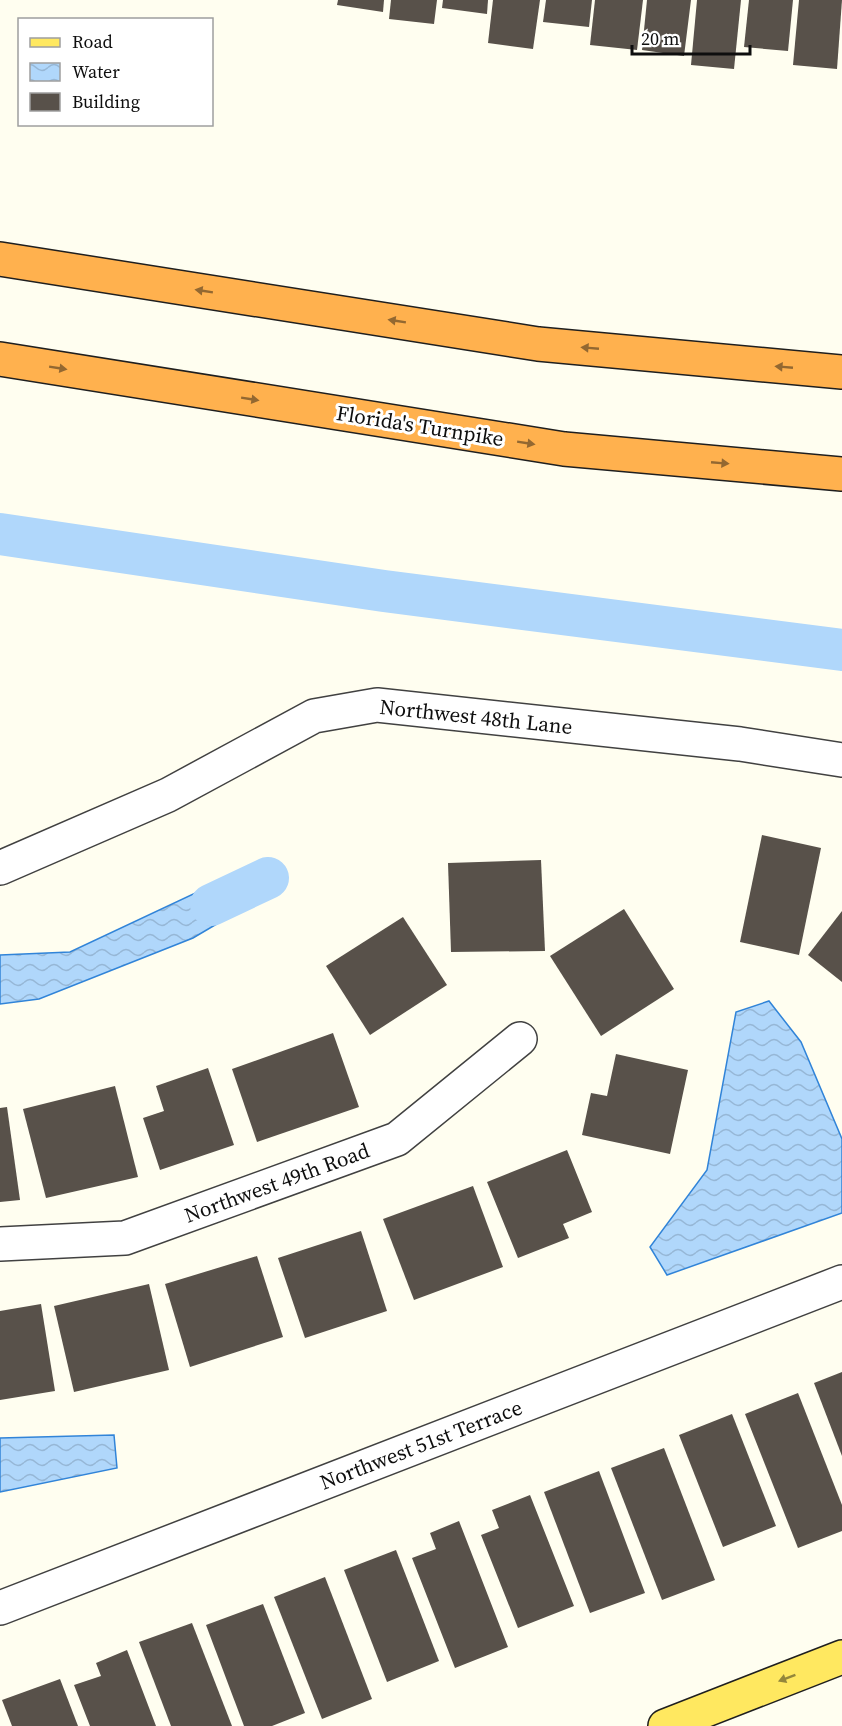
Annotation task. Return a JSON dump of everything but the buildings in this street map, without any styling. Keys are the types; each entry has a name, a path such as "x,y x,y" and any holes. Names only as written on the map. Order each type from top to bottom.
{"highway":[{"path":"0,259 538,344 842,372"},
{"name":"Florida's Turnpike","path":"0,359 564,449 842,474"}],"main road":[{"path":"665,1726 842,1657"}],"street":[{"name":"Northwest 48th Lane","path":"0,868 168,795 314,716 377,705 740,744 842,760"},
{"name":"Northwest 49th Road","path":"0,1244 125,1238 397,1139 520,1039"},
{"name":"Northwest 51st Terrace","path":"0,1608 842,1282"}],"water":[{"path":"240,872 281,886 193,938 39,999 0,1004 0,955 70,952"},
{"path":"769,1001 801,1042 842,1139 842,1213 667,1275 650,1247 707,1170 736,1012"},
{"path":"114,1435 117,1468 0,1492 0,1438"}],"waterway":[{"path":"0,534 384,591 842,650"},
{"path":"211,905 268,878"}]}
